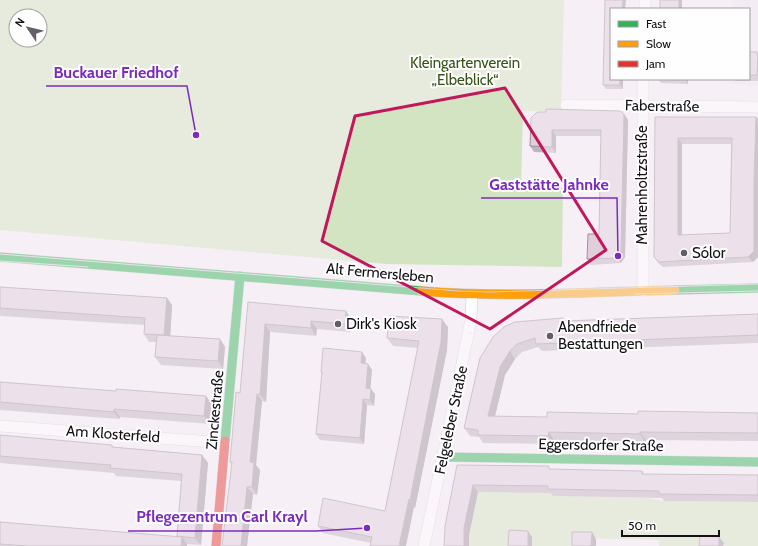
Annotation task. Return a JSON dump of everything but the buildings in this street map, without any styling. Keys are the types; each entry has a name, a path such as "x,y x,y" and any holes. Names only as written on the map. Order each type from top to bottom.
{"main road":[{"name":"Alt Fermersleben","path":"0,257 472,294 758,288"},
{"name":"Zinckestraße","path":"216,546 240,276"},
{"name":"Eggersdorfer Straße","path":"443,457 758,462"}],"street":[{"name":"Mahrenholtzstraße","path":"642,291 643,80"},
{"name":"Faberstraße","path":"566,105 758,107"},
{"name":"Felgeleber Straße","path":"424,546 471,321 472,294"},
{"name":"Am Klosterfeld","path":"0,426 226,443"}],"highlighted area":[{"path":"505,88 606,250 490,329 322,241 355,116"}],"shaded area":[{"path":"732,0 758,0 758,86 727,84 728,80 750,80 750,8 731,8"}],"green space":[{"name":"Kleingartenverein „Elbeblick“","path":"0,0 564,0 561,111 523,111 521,187 563,187 562,267 386,264 0,230"},
{"path":"478,492 553,493 554,496 647,498 664,501 758,502 758,546 723,546 723,543 704,546 659,546 659,540 577,538 576,546 532,546 532,537 513,546 469,546 469,535"}],"tram line":[{"path":"0,254 458,291 490,292 758,284"},
{"path":"0,261 88,267"},
{"path":"635,294 758,291"}],"traffic: fast":[{"path":"0,257 421,291"},
{"path":"225,441 240,276"},
{"path":"675,290 758,288"},
{"path":"443,457 758,462"}],"traffic: slow":[{"path":"421,291 516,294 675,290"}],"traffic: jam":[{"path":"216,546 225,441"}],"place":[{"name":"Buckauer Friedhof","path":"196,135"},
{"name":"Sólor","path":"684,253"},
{"name":"Gaststätte Jahnke","path":"618,256"},
{"name":"Dirk's Kiosk","path":"338,324"},
{"name":"Abendfriede Bestattungen","path":"550,336"},
{"name":"Pflegezentrum Carl Krayl","path":"367,528"}]}
